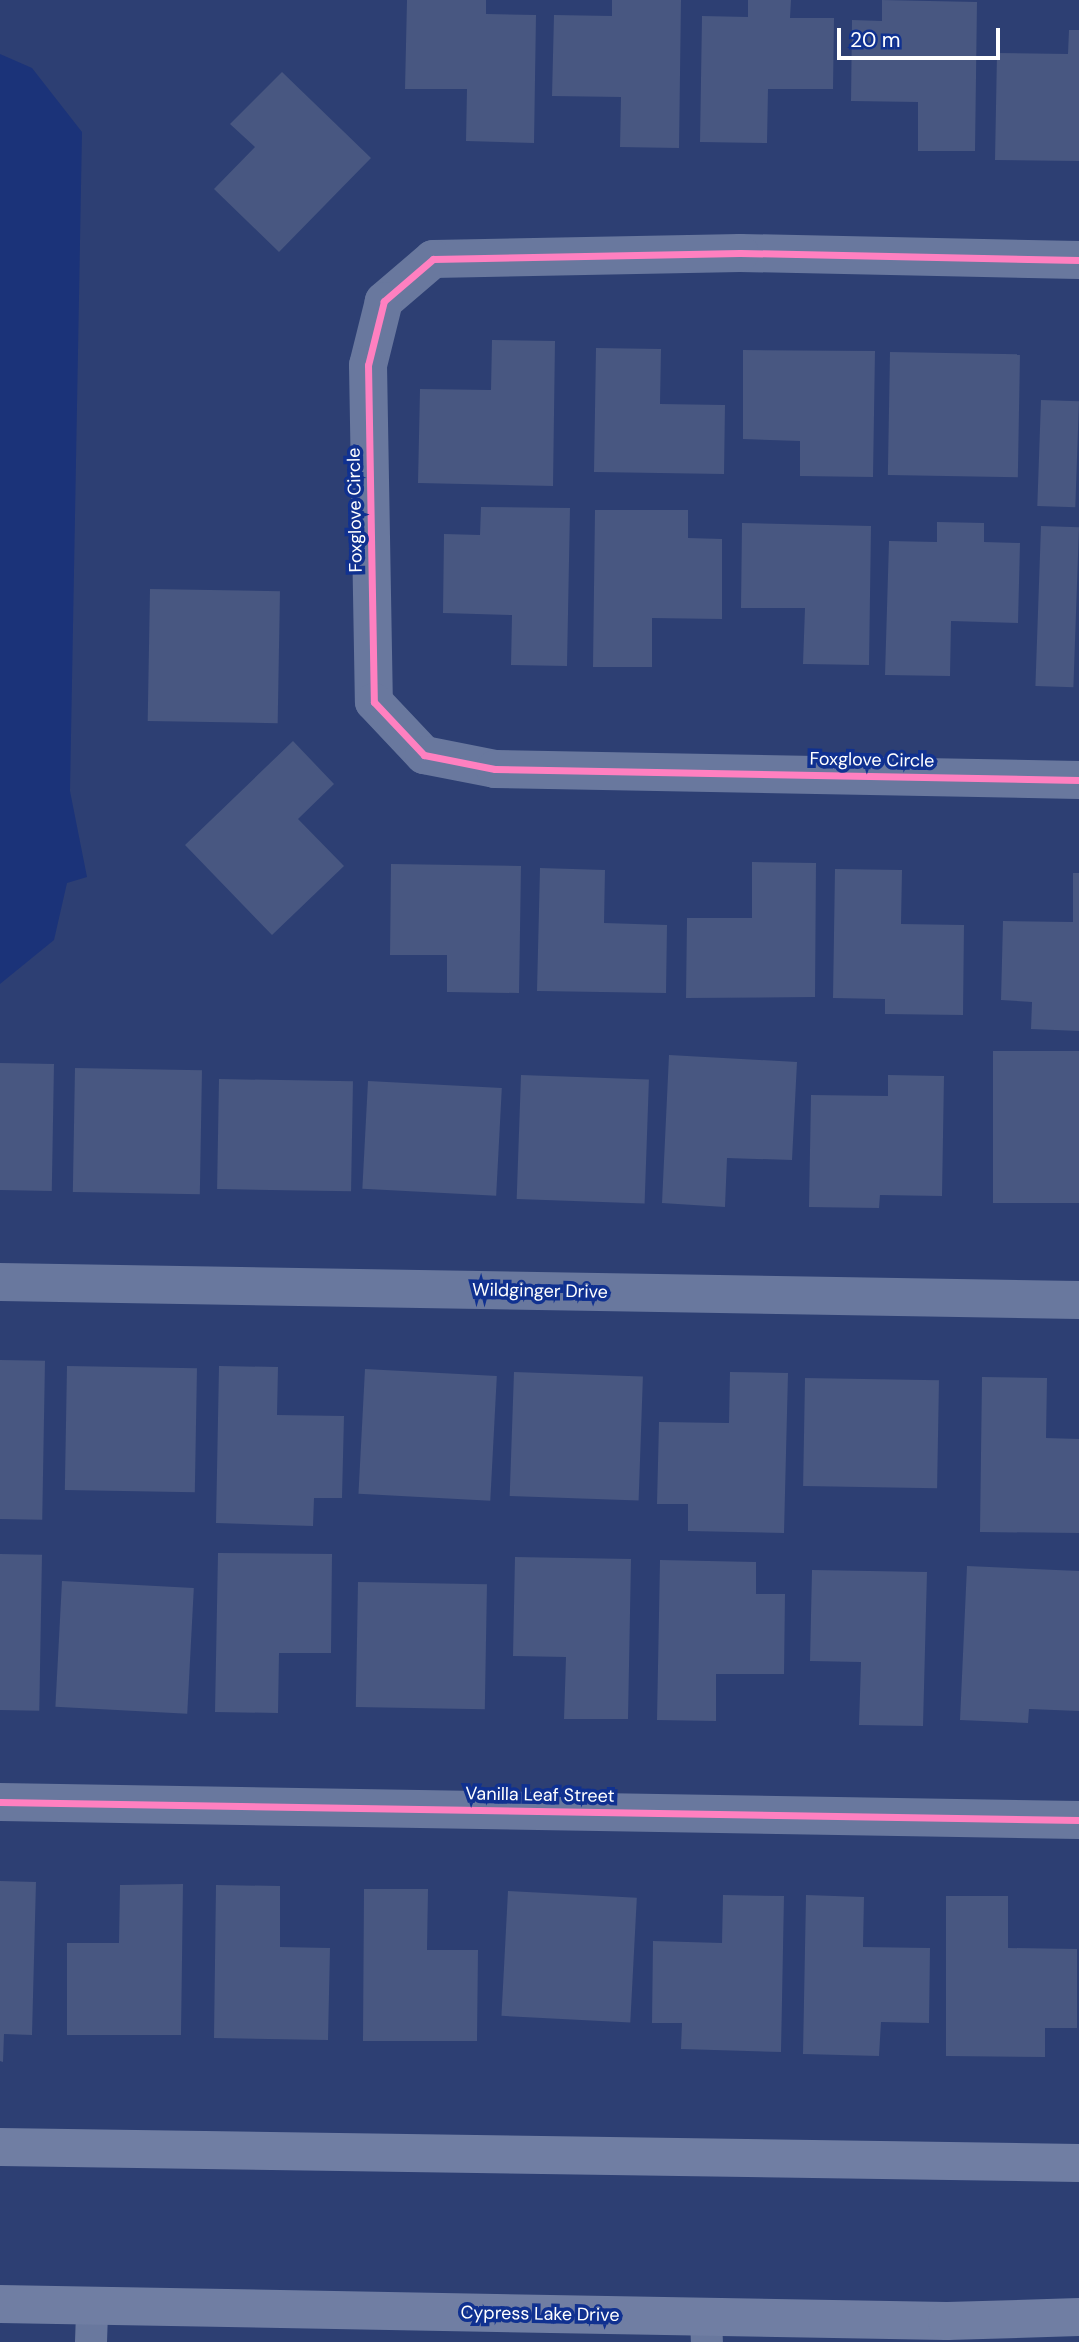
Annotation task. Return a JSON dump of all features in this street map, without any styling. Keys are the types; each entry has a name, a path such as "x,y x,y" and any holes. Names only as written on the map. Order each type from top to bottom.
{"main road":[{"path":"0,2147 1079,2163"},
{"name":"Cypress Lake Drive","path":"0,2304 91,2324 706,2329 1079,2317"}],"street":[{"name":"Foxglove Circle","path":"1079,260 740,253 433,259 384,301 368,365 374,702 424,755 495,769 1079,780"},
{"name":"Wildginger Drive","path":"0,1282 1079,1300"},
{"name":"Vanilla Leaf Street","path":"0,1802 1079,1820"}],"water":[{"path":"0,54 32,68 82,132 70,791 87,877 67,883 54,940 0,984"}],"building":[{"path":"407,0 486,0 486,14 536,15 534,143 466,141 467,89 405,89"},
{"path":"612,0 681,0 679,148 620,147 621,97 552,96 554,15 612,16"},
{"path":"748,0 791,0 790,18 834,18 833,89 768,89 767,143 700,142 702,16 748,17"},
{"path":"882,0 977,2 975,151 918,151 918,102 851,101 852,20 882,21"},
{"path":"1069,30 1079,30 1079,161 995,160 997,53 1068,54"},
{"path":"282,72 371,158 279,252 214,189 255,147 230,124"},
{"path":"492,340 555,341 553,486 418,483 420,389 491,390"},
{"path":"596,348 661,349 660,404 725,405 724,474 594,472"},
{"path":"743,350 875,351 873,477 800,476 800,441 743,439"},
{"path":"890,352 1020,354 1018,477 888,475"},
{"path":"1041,400 1079,401 1075,507 1037,506"},
{"path":"481,507 570,508 567,666 511,665 512,615 443,613 444,534 480,535"},
{"path":"595,510 688,510 688,538 722,539 722,619 652,618 652,667 593,667"},
{"path":"937,522 984,523 984,542 1020,543 1018,623 951,621 950,676 885,675 889,541 937,542"},
{"path":"742,523 871,526 869,665 803,664 805,608 741,608"},
{"path":"1041,526 1079,527 1073,687 1035,686"},
{"path":"150,589 280,591 278,723 148,721"},
{"path":"293,741 334,784 298,819 344,866 272,935 185,845"},
{"path":"752,862 816,863 815,997 686,998 687,918 752,918"},
{"path":"391,864 521,866 519,993 447,992 447,955 390,955"},
{"path":"540,868 605,870 604,923 667,925 666,993 537,991"},
{"path":"835,869 902,870 901,924 964,925 963,1015 885,1014 885,999 833,998"},
{"path":"1073,873 1079,873 1079,1031 1031,1029 1032,1002 1001,1000 1003,921 1073,922"},
{"path":"993,1051 1079,1051 1079,1203 993,1203"},
{"path":"669,1055 797,1062 792,1160 727,1158 725,1207 662,1203"},
{"path":"0,1063 54,1064 52,1191 0,1190"},
{"path":"75,1068 202,1070 200,1194 73,1192"},
{"path":"521,1075 649,1079 645,1203 517,1199"},
{"path":"888,1075 944,1076 942,1196 880,1195 879,1208 809,1207 811,1095 888,1096"},
{"path":"219,1079 353,1081 351,1191 217,1189"},
{"path":"368,1081 502,1088 496,1196 362,1189"},
{"path":"0,1360 45,1361 42,1520 0,1519"},
{"path":"67,1366 197,1368 195,1492 65,1490"},
{"path":"219,1366 278,1367 277,1415 344,1416 342,1498 314,1498 313,1526 216,1523"},
{"path":"365,1369 497,1376 490,1501 358,1494"},
{"path":"514,1372 643,1377 639,1500 510,1496"},
{"path":"730,1372 788,1373 784,1533 688,1531 688,1504 657,1504 659,1422 729,1423"},
{"path":"982,1377 1047,1378 1046,1438 1079,1439 1079,1533 980,1532"},
{"path":"805,1378 939,1380 937,1488 803,1486"},
{"path":"218,1553 332,1554 331,1653 279,1653 278,1713 215,1712"},
{"path":"0,1554 42,1555 39,1711 0,1710"},
{"path":"515,1557 631,1559 628,1719 564,1719 566,1657 513,1656"},
{"path":"660,1560 756,1562 756,1594 785,1594 784,1674 716,1674 716,1721 657,1720"},
{"path":"967,1566 1079,1571 1079,1711 1029,1709 1028,1723 960,1720"},
{"path":"812,1570 927,1572 923,1726 859,1725 861,1662 810,1661"},
{"path":"62,1581 194,1588 187,1714 55,1707"},
{"path":"358,1582 487,1584 485,1709 356,1707"},
{"path":"0,1881 36,1882 32,2035 4,2034 3,2062 0,2061"},
{"path":"183,1884 181,2035 67,2035 67,1943 119,1943 120,1885"},
{"path":"216,1885 280,1886 280,1947 330,1948 328,2040 214,2038"},
{"path":"364,1889 428,1889 427,1950 478,1950 477,2041 363,2041"},
{"path":"508,1891 637,1898 630,2023 501,2016"},
{"path":"723,1895 784,1896 781,2052 681,2049 682,2023 652,2023 653,1941 722,1943"},
{"path":"806,1895 864,1897 863,1947 930,1948 929,2023 881,2022 879,2056 803,2054"},
{"path":"946,1896 1008,1896 1008,1948 1077,1949 1077,2028 1045,2028 1045,2057 946,2056"}],"cycle path":[{"path":"1079,260 740,253 433,259 384,301 368,365 374,702 424,755 495,769 1079,780"},
{"path":"0,1802 1079,1820"}]}
